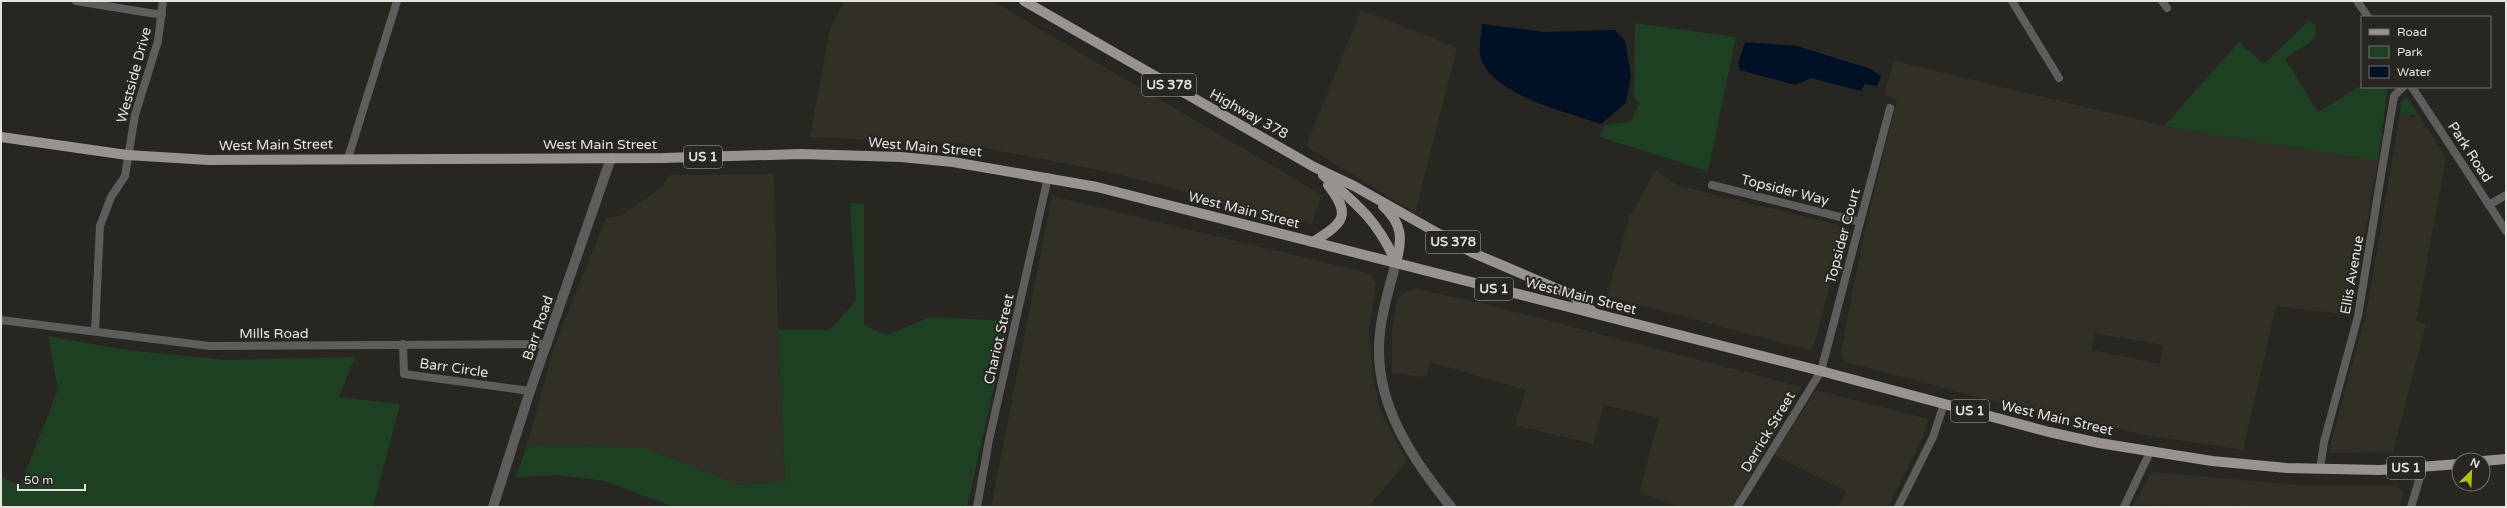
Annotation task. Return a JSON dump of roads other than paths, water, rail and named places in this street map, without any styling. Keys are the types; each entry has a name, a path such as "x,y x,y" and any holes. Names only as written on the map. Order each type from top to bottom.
{"main road":[{"name":"Highway 378","path":"1024,1 1314,167"},
{"name":"West Main Street","path":"1,137 127,155 209,160 348,158 611,158 801,154 901,157 953,162 1048,177 1396,262 1465,282 1594,313 1821,371 2049,432 2150,452 2244,464 2320,469 2423,467 2451,465"},
{"name":"US 378","path":"1314,167 1374,198 1478,256 1572,295 1594,313"},
{"name":"US 378","path":"1314,167 1365,211 1380,231 1396,262"},
{"path":"1313,242 1335,228 1343,213 1340,201 1314,167"},
{"path":"1374,198 1389,212 1399,226 1401,240 1396,262"},
{"path":"2491,460 2506,459"}],"street":[{"path":"76,1 162,15"},
{"name":"Westside Drive","path":"95,331 100,226 111,197 125,176 127,155 135,115 158,41 163,1"},
{"path":"348,158 397,1"},
{"path":"2012,1 2059,78"},
{"path":"2162,1 2167,8"},
{"path":"2357,1 2367,16"},
{"name":"Ellis Avenue","path":"2320,469 2324,442 2359,310 2394,96 2402,88"},
{"name":"Park Road","path":"2413,88 2506,231"},
{"name":"Topsider Court","path":"1821,371 1890,108"},
{"name":"Barr Road","path":"493,507 530,391 548,344 611,158"},
{"name":"Chariot Street","path":"977,507 989,440 1048,177"},
{"name":"Topsider Way","path":"1712,185 1860,222"},
{"path":"2489,205 2506,195"},
{"path":"1396,262 1384,310 1379,344 1388,404 1407,446 1427,476 1451,507"},
{"name":"Mills Road","path":"1,320 210,346 548,344"},
{"name":"Barr Circle","path":"403,344 404,374 530,391"},
{"name":"Derrick Street","path":"1737,507 1821,371"},
{"path":"1898,507 1933,438 1944,404"},
{"path":"2124,507 2150,452"},
{"path":"2411,507 2423,467"}],"water":[{"path":"1482,24 1545,32 1615,30 1625,41 1631,76 1626,103 1601,124 1536,102 1504,86 1492,76 1481,60 1480,39"},
{"path":"1745,42 1797,46 1871,69 1881,76 1877,86 1865,84 1861,91 1811,78 1795,85 1740,70 1738,63"}]}
